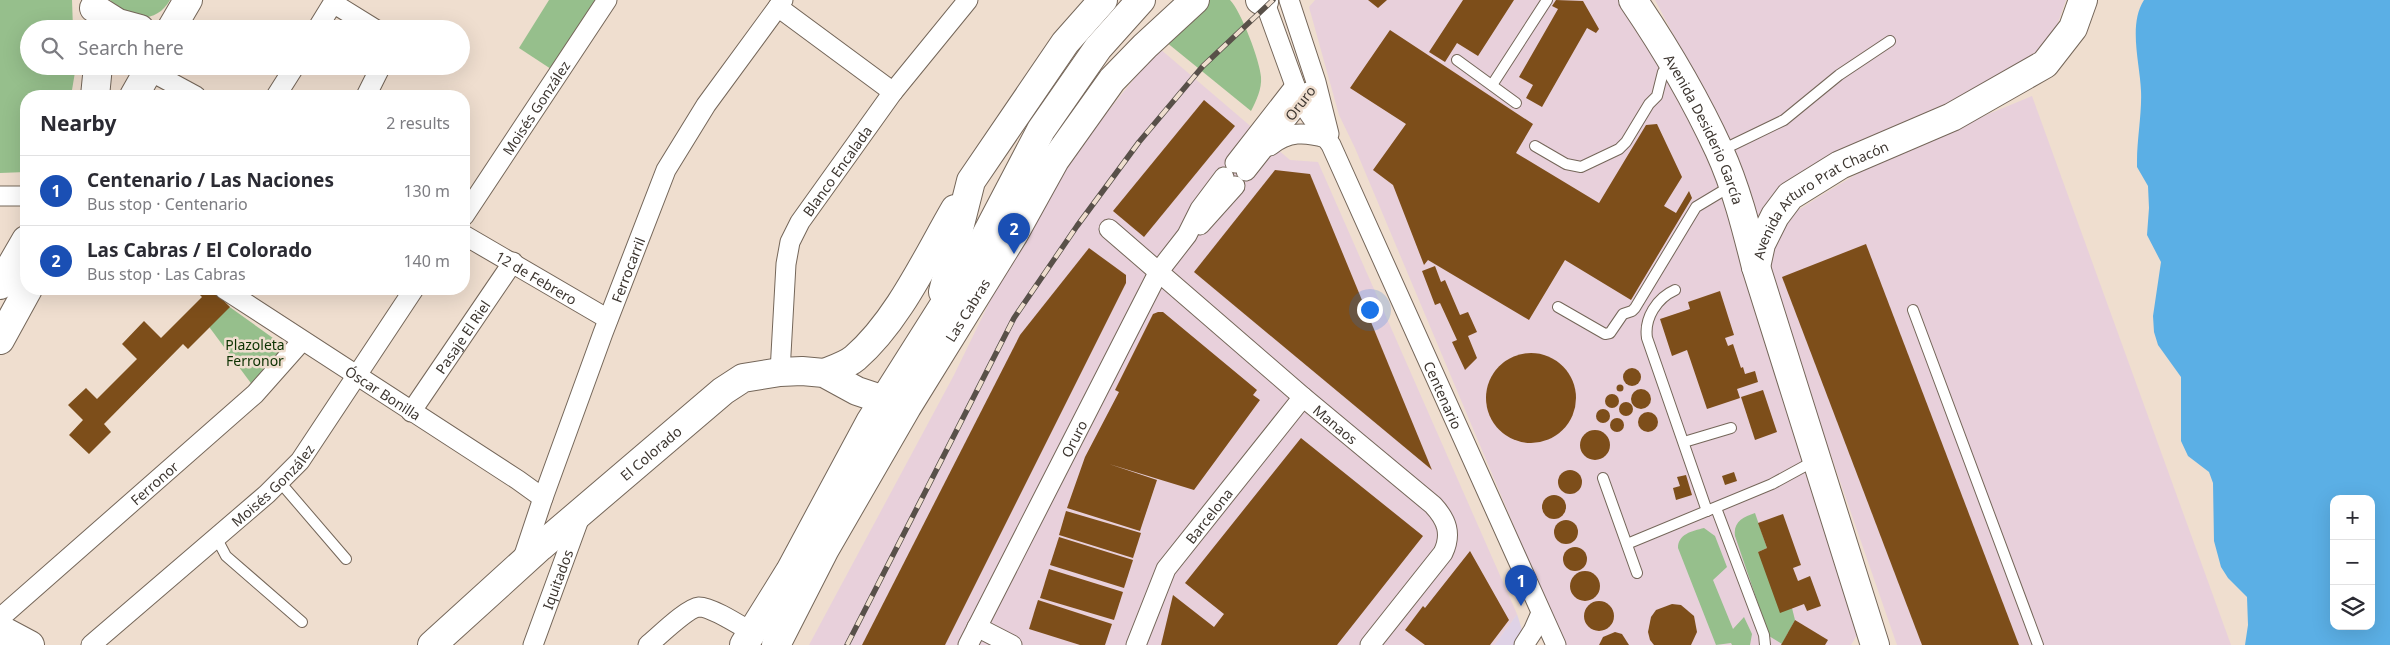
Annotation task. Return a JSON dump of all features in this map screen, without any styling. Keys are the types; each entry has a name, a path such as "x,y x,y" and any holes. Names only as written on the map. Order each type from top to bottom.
{"main road":[{"path":"174,20 188,0"},
{"path":"824,374 854,360 877,336 907,291 971,181 1065,43 1103,0"},
{"name":"Las Cabras","path":"758,641 825,549 938,313 975,256 1041,130 1098,48 1141,0"},
{"name":"Avenida Desiderio García","path":"1634,0 1696,104 1720,151 1743,213 1756,266"},
{"name":"Avenida Arturo Prat Chacón","path":"1868,639 1817,460 1756,266 1761,244 1775,216 1790,196 1840,165 1952,117 2045,64 2073,28 2083,0"},
{"name":"Las Cabras","path":"895,404 1014,234 1054,160 1112,80 1145,46 1197,1"},
{"path":"95,12 112,20"},
{"path":"96,90 97,75"},
{"path":"137,90 145,75"},
{"path":"938,313 971,181"},
{"path":"0,285 20,250"},
{"path":"0,340 25,295"},
{"name":"El Colorado","path":"432,645 522,563 723,391 743,378 780,372 802,371 824,374 857,391 895,404"},
{"path":"0,629 30,645"}],"street":[{"name":"Moisés González","path":"470,207 607,0"},
{"name":"Blanco Encalada","path":"780,372 786,264 790,242 800,222 893,92 968,0"},
{"name":"Centenario","path":"1269,1 1316,82 1329,142"},
{"name":"Centenario","path":"1269,1 1298,94 1329,142 1555,644"},
{"path":"323,20 333,3 360,20"},
{"path":"781,3 893,92"},
{"name":"Ferrocarril","path":"522,563 543,498 608,320 666,170 706,105 781,3"},
{"path":"161,75 186,90"},
{"path":"280,90 289,75"},
{"path":"369,90 376,75"},
{"name":"Oruro","path":"1235,174 1298,94 1316,82"},
{"name":"Oruro","path":"968,645 1159,271 1187,235 1200,209 1235,174 1259,154 1298,94"},
{"path":"1259,154 1280,137 1298,133 1308,133 1329,142"},
{"path":"0,196 20,196"},
{"name":"Manaos","path":"1109,229 1303,398 1433,505 1443,516 1449,532 1448,543 1444,553 1370,645"},
{"name":"12 de Febrero","path":"470,238 513,262 608,320"},
{"name":"Pasaje El Riel","path":"411,412 513,262"},
{"name":"Óscar Bonilla","path":"233,295 543,498"},
{"name":"Moisés González","path":"91,645 216,537 300,461 410,295"},
{"name":"Ferronor","path":"0,618 255,394 302,341"},
{"name":"Barcelona","path":"1136,645 1166,569 1303,398"},
{"name":"Iquitados","path":"533,645 582,512"},
{"path":"648,645 689,612 699,607 709,610 758,641"},
{"path":"1524,645 1541,613"},
{"path":"977,627 1012,645"}],"lane":[{"path":"1492,85 1547,0"},
{"path":"1720,151 1784,120 1839,75 1890,41"},
{"path":"1457,60 1516,103"},
{"path":"1535,146 1566,164 1581,167 1619,149 1626,142 1649,104 1657,96 1663,72 1671,62"},
{"path":"1558,306 1605,334 1610,333 1623,314 1635,308 1696,206 1732,185"},
{"path":"1675,290 1661,299 1646,328 1647,338 1684,442 1764,635 1765,645"},
{"path":"1914,310 2038,645"},
{"path":"1684,442 1731,428"},
{"path":"1627,544 1772,484 1817,460"},
{"path":"1603,478 1637,573"},
{"path":"279,481 346,559"},
{"path":"216,537 226,556 302,622"}],"shaded area":[{"path":"1315,0 1637,0 1696,109 1859,632 1851,645 1564,645 1355,148 1339,115 1309,7"},
{"path":"1655,0 2066,0 2054,34 2016,73 1932,117 1758,234 1717,117"},
{"path":"1159,48 1290,160 1318,162 1517,614 1494,645 809,645 954,375 1014,252 1075,152"},
{"path":"2032,96 2231,645 1897,645 1769,277 1772,252 1792,214 1885,157"},
{"path":"1517,614 1527,645 1494,645"}],"green space":[{"path":"0,0 72,0 73,20 20,20 20,75 74,75 72,90 20,90 20,172 0,173"},
{"path":"110,0 170,0 157,14 141,18 124,13"},
{"path":"549,0 595,0 551,69 519,48"},
{"path":"1205,0 1230,0 1239,14 1249,37 1261,77 1260,90 1251,111 1155,33"},
{"name":"Plazoleta Ferronor","path":"224,303 287,348 253,386 207,324"},
{"path":"1755,513 1767,548 1758,552 1792,608 1795,620 1782,644 1769,636 1735,536 1737,524 1747,516"},
{"path":"1704,528 1715,536 1727,567 1713,580 1733,629 1744,617 1752,634 1750,645 1732,645 1731,643 1716,645 1678,548 1680,539 1683,536"}],"water":[{"path":"2144,0 2390,0 2390,645 2245,645 2248,625 2247,597 2228,578 2221,567 2214,541 2213,483 2209,472 2188,456 2181,441 2181,377 2158,345 2154,332 2153,316 2161,262 2147,235 2148,186 2137,167 2141,99 2136,44 2139,10"}],"building":[{"path":"1368,0 1387,0 1378,8"},
{"path":"1463,0 1514,0 1478,56 1457,43 1445,62 1429,52"},
{"path":"1556,0 1583,1 1599,29 1596,33 1587,28 1542,107 1526,98 1533,85 1519,77 1558,9 1552,6"},
{"path":"1390,30 1533,124 1516,153 1599,203 1646,125 1657,124 1682,177 1664,206 1676,213 1689,191 1692,198 1631,300 1565,260 1529,320 1428,260 1424,265 1393,185 1373,170 1406,124 1350,88"},
{"path":"1204,100 1235,126 1144,237 1113,211"},
{"path":"1275,170 1310,174 1432,470 1194,272"},
{"path":"1866,244 2019,645 1922,645 1782,277"},
{"path":"1089,248 1126,275 1126,283 945,645 862,645 1020,335"},
{"path":"1435,266 1441,282 1445,280 1460,315 1468,312 1477,332 1468,336 1477,358 1465,370 1452,342 1457,340 1440,303 1435,305 1422,271"},
{"path":"1720,291 1734,335 1725,338 1728,346 1733,344 1741,368 1743,367 1745,374 1755,371 1758,382 1737,389 1740,398 1707,409 1687,350 1672,356 1660,319 1690,309 1688,302"},
{"path":"200,295 218,295 230,307 188,349 183,344 104,424 111,432 89,454 69,435 83,420 68,405 86,388 97,399 137,359 122,344 144,321 161,338 202,297"},
{"path":"1163,312 1257,390 1253,395 1260,400 1194,490 1109,464 1157,480 1140,531 1067,508 1085,457 1119,392 1115,390 1153,314"},
{"path":"1522,353 1540,353 1556,360 1569,373 1576,389 1576,407 1569,423 1556,436 1540,443 1522,443 1506,436 1493,423 1486,407 1486,389 1493,373 1506,360"},
{"path":"1628,368 1636,368 1641,373 1639,384 1628,386 1623,381 1623,373"},
{"path":"1620,385 1623,388 1620,391 1617,388"},
{"path":"1641,389 1648,392 1651,399 1648,406 1641,409 1634,406 1631,399 1634,392"},
{"path":"1763,390 1777,432 1755,440 1741,397"},
{"path":"1609,394 1615,394 1619,401 1615,408 1609,408 1605,404 1605,398"},
{"path":"1623,402 1629,402 1633,409 1629,416 1623,416 1619,412 1619,406"},
{"path":"1600,409 1606,409 1610,416 1606,423 1600,423 1596,419 1596,413"},
{"path":"1648,412 1655,415 1658,422 1655,429 1648,432 1641,429 1638,422 1641,415"},
{"path":"1614,418 1620,418 1624,425 1620,432 1614,432 1610,428 1610,422"},
{"path":"1595,430 1606,434 1610,445 1606,456 1595,460 1584,456 1580,445 1584,434"},
{"path":"1301,438 1423,536 1337,645 1161,645 1173,595 1214,627 1224,614 1185,583"},
{"path":"1570,470 1578,474 1582,482 1578,490 1570,494 1562,490 1558,482 1562,474"},
{"path":"1734,472 1737,481 1725,485 1722,476"},
{"path":"1686,475 1692,495 1676,500 1673,488 1680,486 1677,477"},
{"path":"1554,495 1562,499 1566,507 1562,515 1554,519 1546,515 1542,507 1546,499"},
{"path":"1066,511 1141,533 1133,558 1059,535"},
{"path":"1783,514 1801,565 1793,568 1798,581 1810,576 1821,606 1807,611 1804,604 1780,613 1758,552 1767,548 1758,523"},
{"path":"1566,520 1574,524 1578,532 1574,540 1566,544 1558,540 1554,532 1558,524"},
{"path":"1059,537 1133,560 1124,588 1050,565"},
{"path":"1575,547 1583,551 1587,559 1583,567 1575,571 1567,567 1563,559 1567,551"},
{"path":"1470,551 1509,620 1490,645 1425,645 1405,630"},
{"path":"1049,569 1123,592 1114,620 1040,598"},
{"path":"1585,571 1596,575 1600,586 1596,597 1585,601 1574,597 1570,586 1574,575"},
{"path":"1038,600 1112,624 1105,645 1080,645 1029,629"},
{"path":"1599,601 1610,605 1614,616 1610,627 1599,631 1588,627 1584,616 1588,605"},
{"path":"1672,604 1681,605 1694,616 1697,632 1691,645 1654,645 1650,640 1648,632 1651,617 1656,610"},
{"path":"1795,620 1828,640 1825,645 1781,645"},
{"path":"1615,632 1622,634 1629,645 1599,645 1603,637"}],"railway":[{"path":"847,645 1014,318 1077,226 1139,142 1203,66 1273,0"}],"place":[{"name":"Las Cabras / El Colorado","path":"1014,254"},
{"name":"Centenario / Las Naciones","path":"1521,606"}]}
